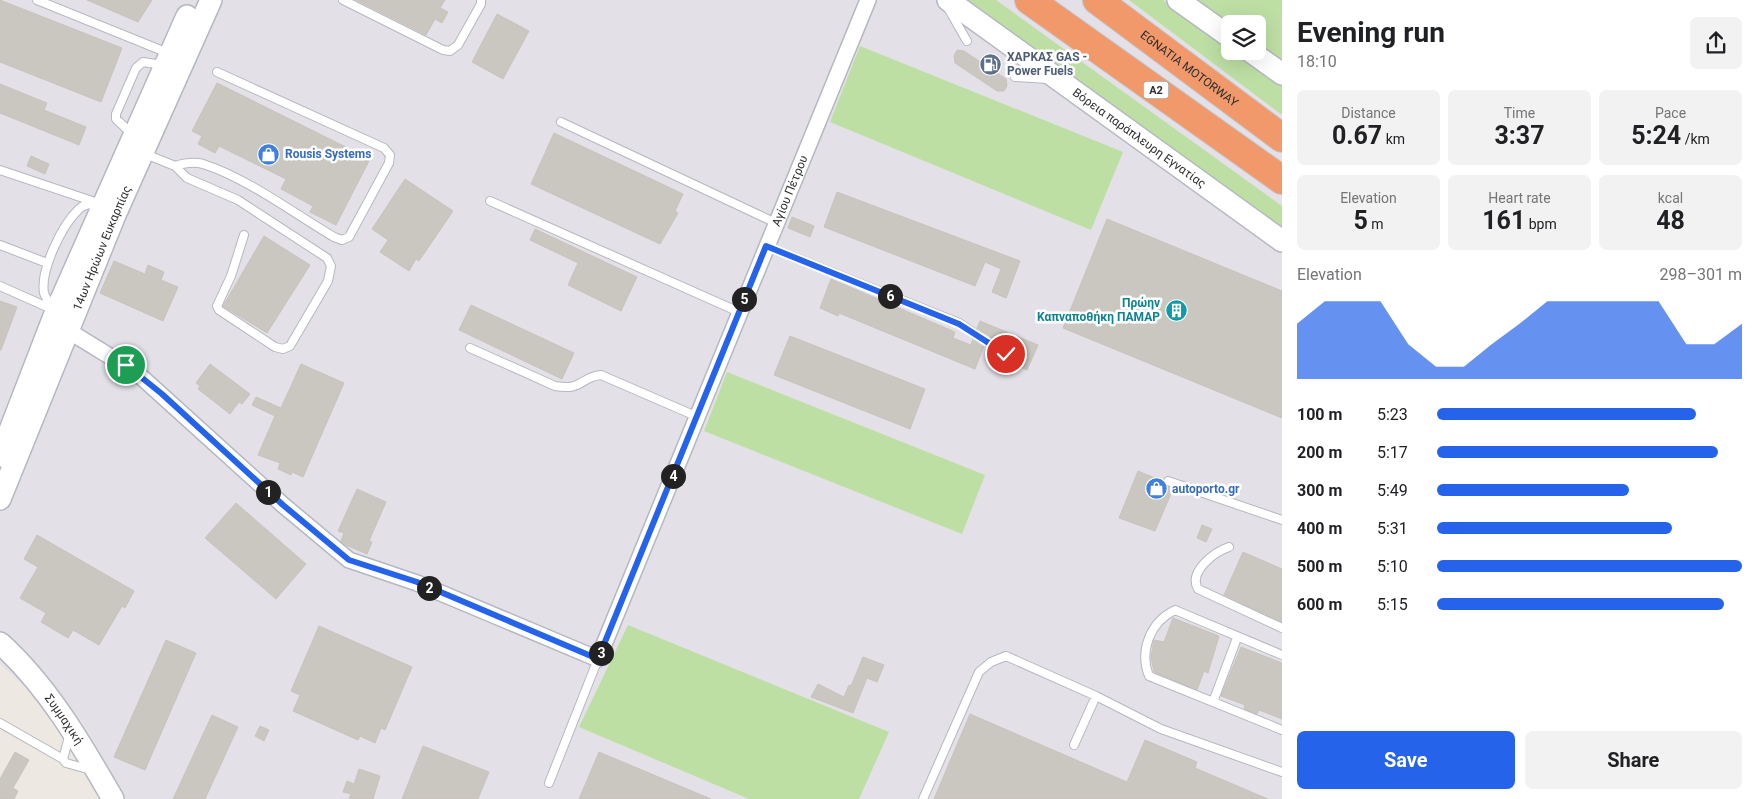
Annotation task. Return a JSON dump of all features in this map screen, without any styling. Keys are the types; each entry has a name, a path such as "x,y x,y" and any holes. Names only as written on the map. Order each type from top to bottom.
{"highway":[{"name":"Α2","path":"1029,0 1282,180"},
{"name":"EGNATIA MOTORWAY","path":"1096,0 1282,138"}],"main road":[{"name":"14ων Ηρώων Ευκαρπίας","path":"0,500 138,144 167,60 195,0"},
{"name":"14ων Ηρώων Ευκαρπίας","path":"0,456 56,311 102,204 138,144 211,0"},
{"name":"Βόρεια παράπλευρη Εγνατίας","path":"948,0 1282,241"},
{"path":"1178,0 1221,31"},
{"path":"1263,60 1282,74"},
{"name":"Συμμαχική","path":"1,644 43,692 97,771 113,799"}],"street":[{"name":"Αγίου Πέτρου","path":"598,659 868,0"},
{"path":"67,330 136,373 283,505 349,560 417,582 598,659"}],"lane":[{"path":"38,0 167,60"},
{"path":"344,0 443,50 450,51 458,45 481,4 481,0"},
{"path":"943,0 967,41"},
{"path":"175,166 186,163 205,164 254,188 342,240 349,237 388,163 390,155 384,148 217,72"},
{"path":"1015,77 1058,80"},
{"path":"561,122 776,222"},
{"path":"138,144 175,166 187,178 238,200 327,258 331,266 328,281 290,346 283,349 275,347 219,310 217,306 231,276 244,235"},
{"path":"0,170 102,204"},
{"path":"490,201 739,312"},
{"path":"56,311 44,292 47,263 65,228 79,209 86,204 102,204"},
{"path":"0,245 47,263"},
{"path":"766,246 959,324 1006,354"},
{"path":"0,286 56,311"},
{"path":"470,348 555,386 568,388 580,385 592,376 601,375 698,417"},
{"path":"1168,481 1282,520"},
{"path":"1229,548 1214,555 1197,574 1195,582 1198,589 1282,628"},
{"path":"1282,656 1175,610 1166,614 1151,633 1144,664 1149,676 1282,730"},
{"path":"1213,702 1238,638"},
{"path":"923,799 979,672 991,662 1006,656 1096,696 1161,729 1282,772"},
{"path":"549,782 598,659"},
{"path":"1074,744 1096,696"},
{"path":"0,723 63,759 70,766 97,771"},
{"path":"63,759 71,732"}],"shaded area":[{"path":"0,0 1282,0 1282,799 113,799 37,697 0,664"}],"green space":[{"path":"962,0 996,0 1282,206 1282,228"},
{"path":"1129,0 1163,0 1221,40 1221,60 1249,60 1282,84 1282,115"},
{"path":"1187,0 1282,0 1282,67 1266,56 1266,15 1221,15 1221,24"},
{"path":"860,46 1123,152 1091,230 830,122"},
{"path":"727,372 985,475 962,534 704,431"},
{"path":"628,625 889,732 859,799 749,799 579,727"}],"building":[{"path":"0,0 122,48 101,102 0,62"},
{"path":"87,0 152,0 138,22"},
{"path":"356,0 445,0 440,8 448,12 442,23 435,19 426,35"},
{"path":"497,14 529,31 503,79 472,62"},
{"path":"957,50 964,51 1006,79 1007,86 1004,91 997,91 955,63 954,56"},
{"path":"217,83 370,159 336,225 310,212 313,206 281,189 286,179 219,146 215,153 198,144 202,136 192,131"},
{"path":"0,84 47,103 44,110 86,127 79,145 0,113"},
{"path":"554,133 683,194 675,211 678,213 660,244 531,184"},
{"path":"31,156 49,164 45,174 27,166"},
{"path":"405,179 453,211 419,261 416,259 409,271 380,252 388,240 372,229"},
{"path":"837,192 1020,261 1006,298 992,292 1001,269 985,262 975,286 824,227"},
{"path":"792,217 814,226 810,237 788,228"},
{"name":"Πρώην Καπναποθήκη ΠΑΜΑΡ","path":"1107,219 1282,291 1282,418 1063,328"},
{"path":"535,229 637,277 621,311 568,285 578,263 530,240"},
{"path":"264,236 310,265 267,333 223,306"},
{"path":"114,261 145,274 148,265 164,272 161,280 178,287 163,321 100,293"},
{"path":"831,279 955,332 953,338 971,345 973,339 984,346 975,369 839,313 838,316 820,308"},
{"path":"0,301 17,307 1,350 0,350"},
{"path":"471,305 574,353 562,379 459,330"},
{"path":"980,321 1038,345 1027,370 1009,362 1016,348 994,339 977,328"},
{"path":"790,336 925,389 910,429 774,375"},
{"path":"210,364 250,394 242,404 239,402 230,414 198,389 200,386 196,383"},
{"path":"301,364 344,383 303,477 292,472 291,475 278,469 280,463 258,455 275,416 252,405 256,397 281,408"},
{"path":"1138,471 1162,481 1164,485 1173,489 1155,531 1119,518"},
{"path":"357,489 386,502 369,541 372,542 367,554 346,545 341,541 344,533 338,531"},
{"path":"236,503 306,564 276,599 205,538"},
{"path":"1202,525 1212,529 1206,542 1197,538"},
{"path":"37,535 134,591 125,608 122,606 99,645 73,630 68,638 41,622 46,613 20,598 38,567 24,559"},
{"path":"1243,552 1282,569 1282,622 1224,595"},
{"path":"1173,618 1219,636 1208,673 1204,671 1197,690 1154,672 1151,657 1154,640 1164,642"},
{"path":"319,626 412,667 385,730 381,728 375,743 360,736 358,740 293,711 300,695 291,691"},
{"path":"166,640 196,653 145,770 114,757"},
{"path":"1241,647 1282,663 1282,719 1259,710 1257,714 1244,709 1245,705 1221,696"},
{"path":"863,657 884,665 877,682 867,678 853,713 811,697 818,684 844,697 849,685 851,686"},
{"path":"970,714 1127,782 1145,740 1197,762 1195,768 1268,799 934,799"},
{"path":"212,715 238,727 205,799 173,799"},
{"path":"260,726 269,730 264,741 255,736"},
{"path":"423,746 489,772 478,799 402,799"},
{"path":"15,752 29,760 13,788 18,791 14,799 0,799 0,779"},
{"path":"599,752 711,799 579,799"},
{"path":"359,769 380,776 373,799 349,799 351,794 343,792 347,781 354,784"}],"place":[{"name":"ΧΑΡΚΑΣ GAS - Power Fuels","path":"991,64"},
{"name":"Rousis Systems","path":"269,154"},
{"name":"Πρώην Καπναποθήκη ΠΑΜΑΡ","path":"1176,310"},
{"name":"autoporto.gr","path":"1156,489"}],"route":[{"path":"126,365 162,394 283,505 349,560 417,582 598,659 766,246 959,324 1006,354"}]}
